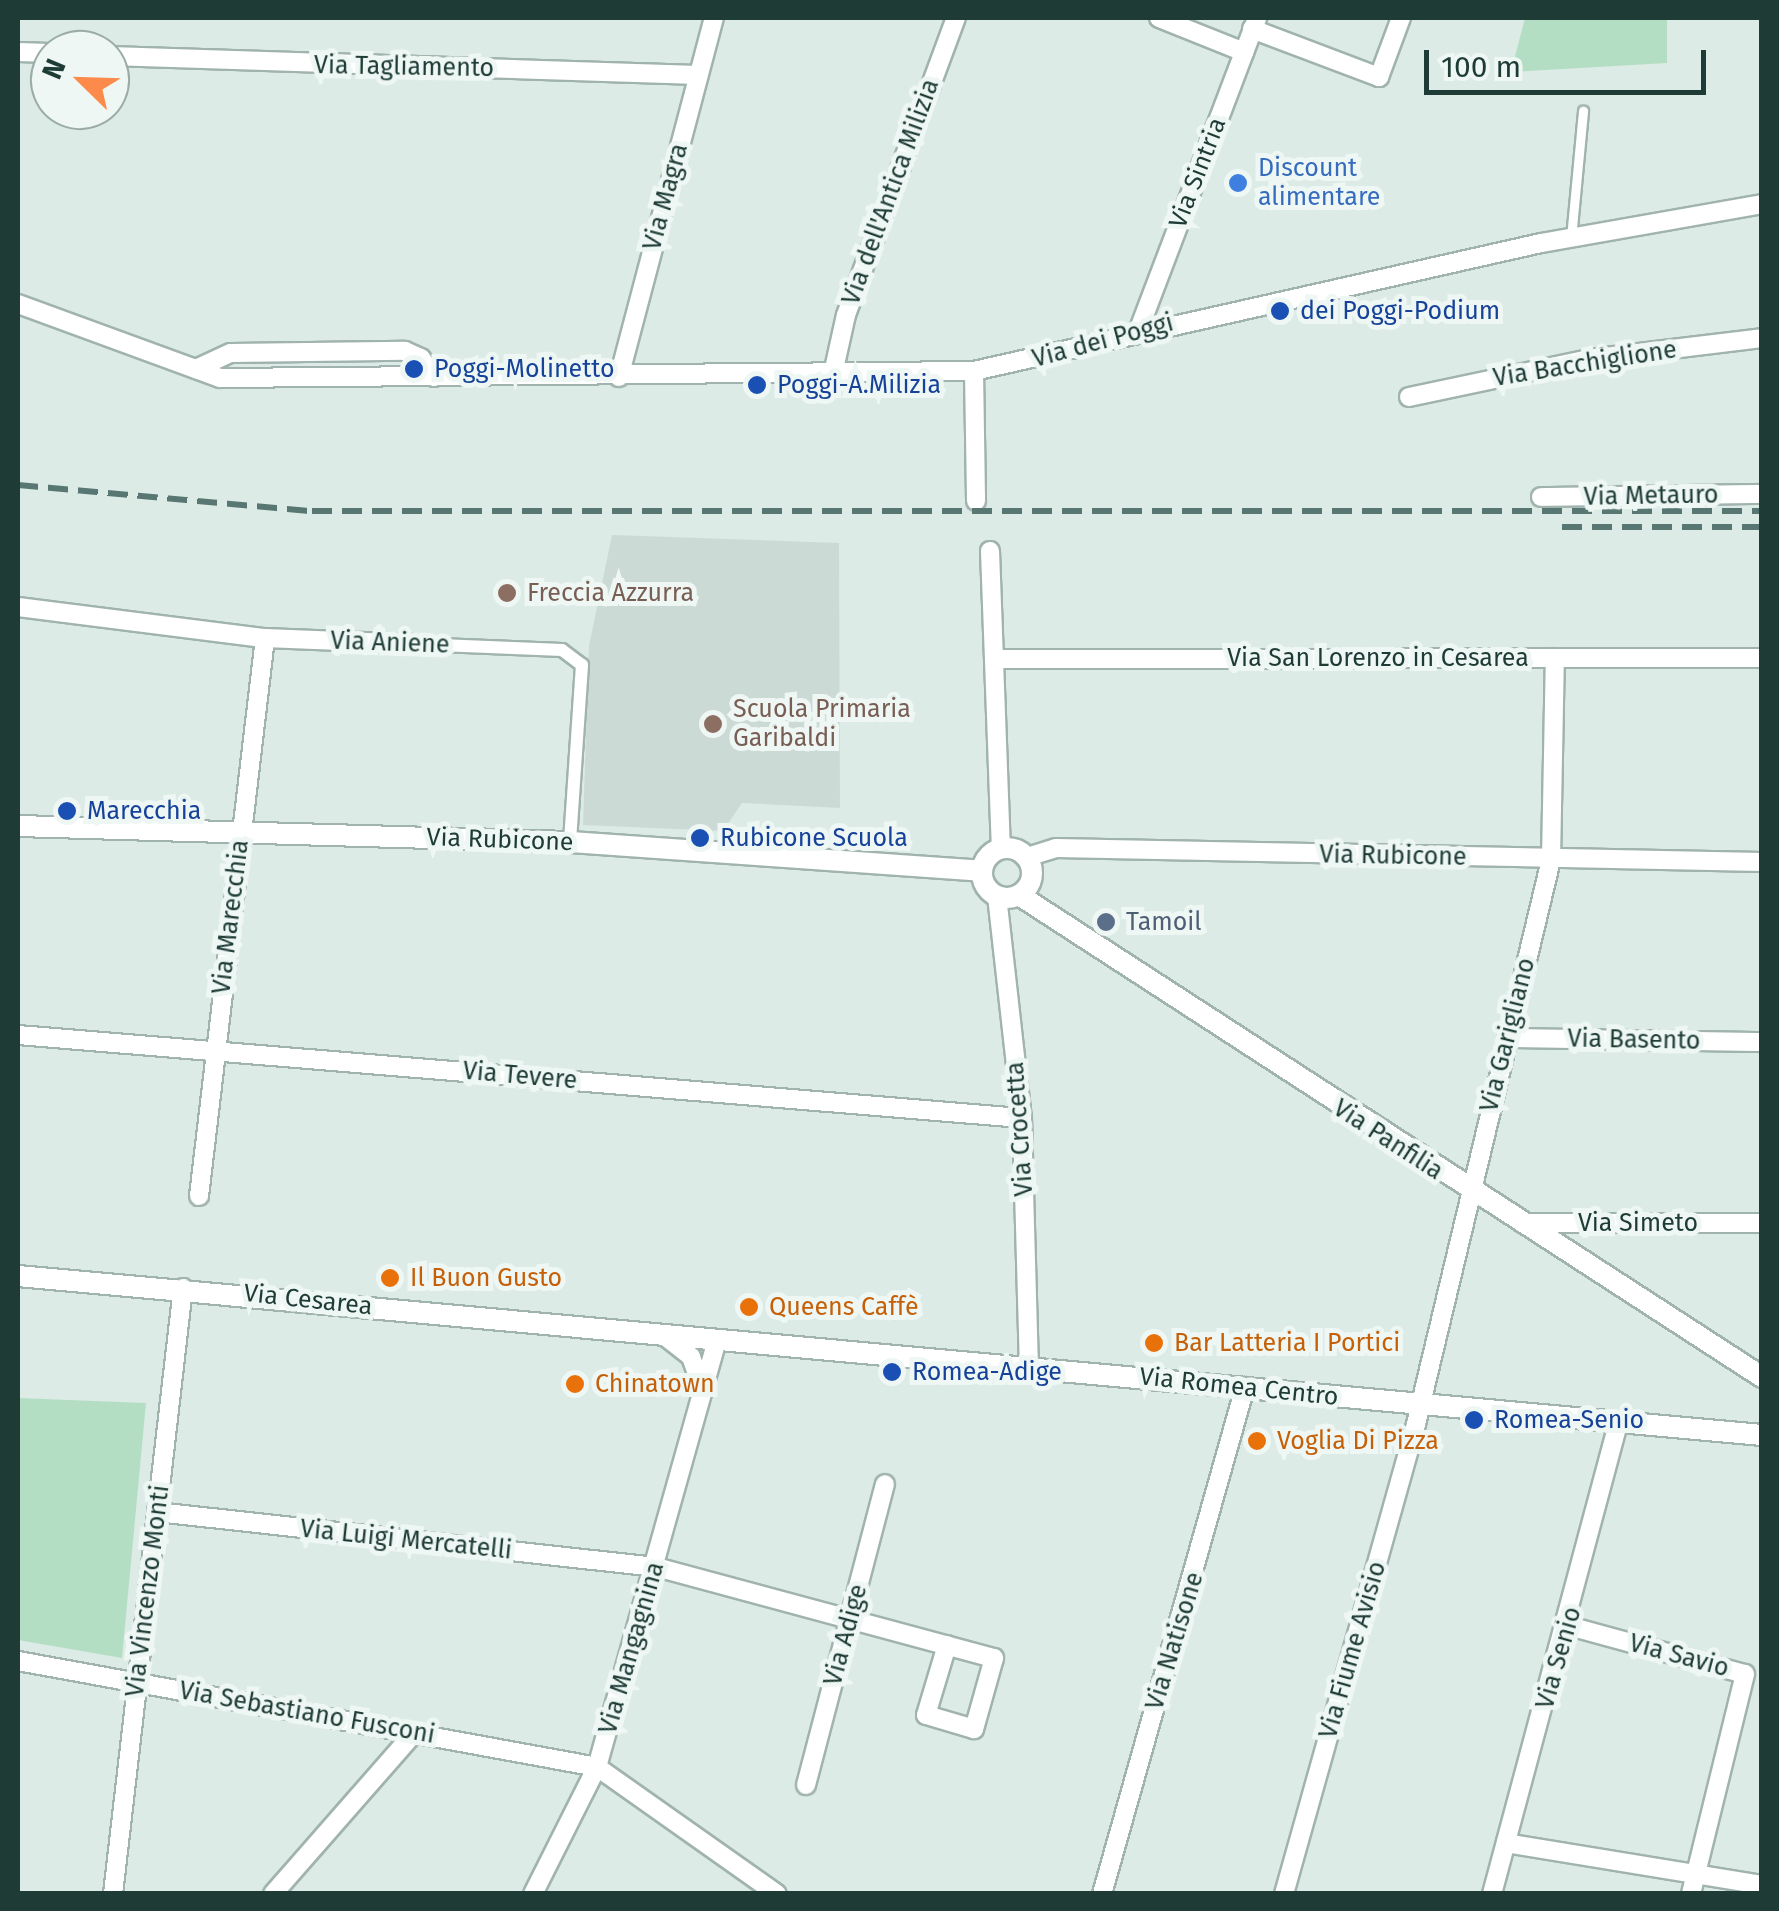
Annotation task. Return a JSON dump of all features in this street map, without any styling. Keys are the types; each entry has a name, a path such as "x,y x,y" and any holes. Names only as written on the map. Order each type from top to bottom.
{"street":[{"name":"Via Magra","path":"619,377 714,18"},
{"name":"Via dell'Antica Milizia","path":"834,369 846,315 956,18"},
{"path":"1160,18 1244,52"},
{"path":"1255,24 1379,77 1401,18"},
{"name":"Via Sintria","path":"1138,329 1255,24"},
{"name":"Via Tagliamento","path":"130,57 698,74"},
{"name":"Via dei Poggi","path":"18,304 220,378 619,377 834,369 974,371 1035,361 1138,329 1571,238 1762,204"},
{"name":"Via Bacchiglione","path":"1410,397 1590,358 1762,338"},
{"path":"196,369 231,353 404,351 421,358 434,377"},
{"path":"974,371 976,501"},
{"name":"Via Metauro","path":"1542,498 1762,494"},
{"path":"990,551 1001,848 982,871 997,896 1020,895 1030,882 1027,857 1001,848"},
{"name":"Via Aniene","path":"18,607 265,638 562,650 582,665 570,842"},
{"name":"Via Marecchia","path":"198,1196 265,638"},
{"name":"Via Garigliano","path":"1420,1407 1551,860 1556,658"},
{"name":"Via San Lorenzo in Cesarea","path":"994,659 1762,658"},
{"name":"Via Rubicone","path":"18,826 570,842 982,871"},
{"name":"Via Rubicone","path":"1027,857 1056,848 1762,862"},
{"name":"Via Panfilia","path":"1020,895 1515,1223 1762,1377"},
{"name":"Via Crocetta","path":"997,896 1022,1118 1030,1364"},
{"name":"Via Tevere","path":"18,1035 1022,1118"},
{"name":"Via Basento","path":"1507,1038 1762,1042"},
{"name":"Via Simeto","path":"1515,1223 1762,1222"},
{"name":"Via Cesarea","path":"18,1276 183,1288 717,1340"},
{"name":"Via Vincenzo Monti","path":"114,1894 183,1288"},
{"path":"662,1334 691,1357 703,1391"},
{"name":"Via Romea Centro","path":"717,1340 1030,1364 1420,1407 1762,1434"},
{"name":"Via Mangagnina","path":"533,1894 597,1767 717,1340"},
{"name":"Via Natisone","path":"1102,1894 1245,1387"},
{"name":"Via Fiume Avisio","path":"1284,1894 1420,1407"},
{"name":"Via Senio","path":"1492,1894 1569,1626 1619,1422"},
{"name":"Via Adige","path":"806,1785 885,1484"},
{"name":"Via Luigi Mercatelli","path":"158,1512 656,1567 849,1622 920,1638 947,1645 994,1658 974,1729 926,1715 947,1645"},
{"name":"Via Savio","path":"1569,1626 1746,1674 1691,1894"},
{"name":"Via Sebastiano Fusconi","path":"18,1661 597,1767"},
{"path":"274,1893 415,1732"},
{"path":"597,1767 777,1894"},
{"path":"1506,1844 1762,1884"}],"lane":[{"path":"1571,238 1583,111"}],"shaded area":[{"name":"Scuola Primaria Garibaldi","path":"612,535 839,543 840,808 742,803 723,831 583,825 589,646"}],"green space":[{"path":"1525,18 1667,18 1667,63 1511,72"},
{"path":"18,1398 146,1403 122,1658 18,1640"}],"railway":[{"path":"18,485 312,511 1762,511"},
{"path":"1562,527 1762,527"}],"place":[{"name":"Discount alimentare","path":"1238,183"},
{"name":"dei Poggi-Podium","path":"1280,311"},
{"name":"Poggi-Molinetto","path":"414,369"},
{"name":"Poggi-A.Milizia","path":"757,385"},
{"name":"Freccia Azzurra","path":"507,593"},
{"name":"Scuola Primaria Garibaldi","path":"713,724"},
{"name":"Marecchia","path":"67,811"},
{"name":"Rubicone Scuola","path":"700,838"},
{"name":"Tamoil","path":"1106,922"},
{"name":"Il Buon Gusto","path":"390,1278"},
{"name":"Queens Caffè","path":"749,1307"},
{"name":"Bar Latteria I Portici","path":"1154,1343"},
{"name":"Romea-Adige","path":"892,1372"},
{"name":"Chinatown","path":"575,1384"},
{"name":"Romea-Senio","path":"1474,1420"},
{"name":"Voglia Di Pizza","path":"1257,1441"}]}
